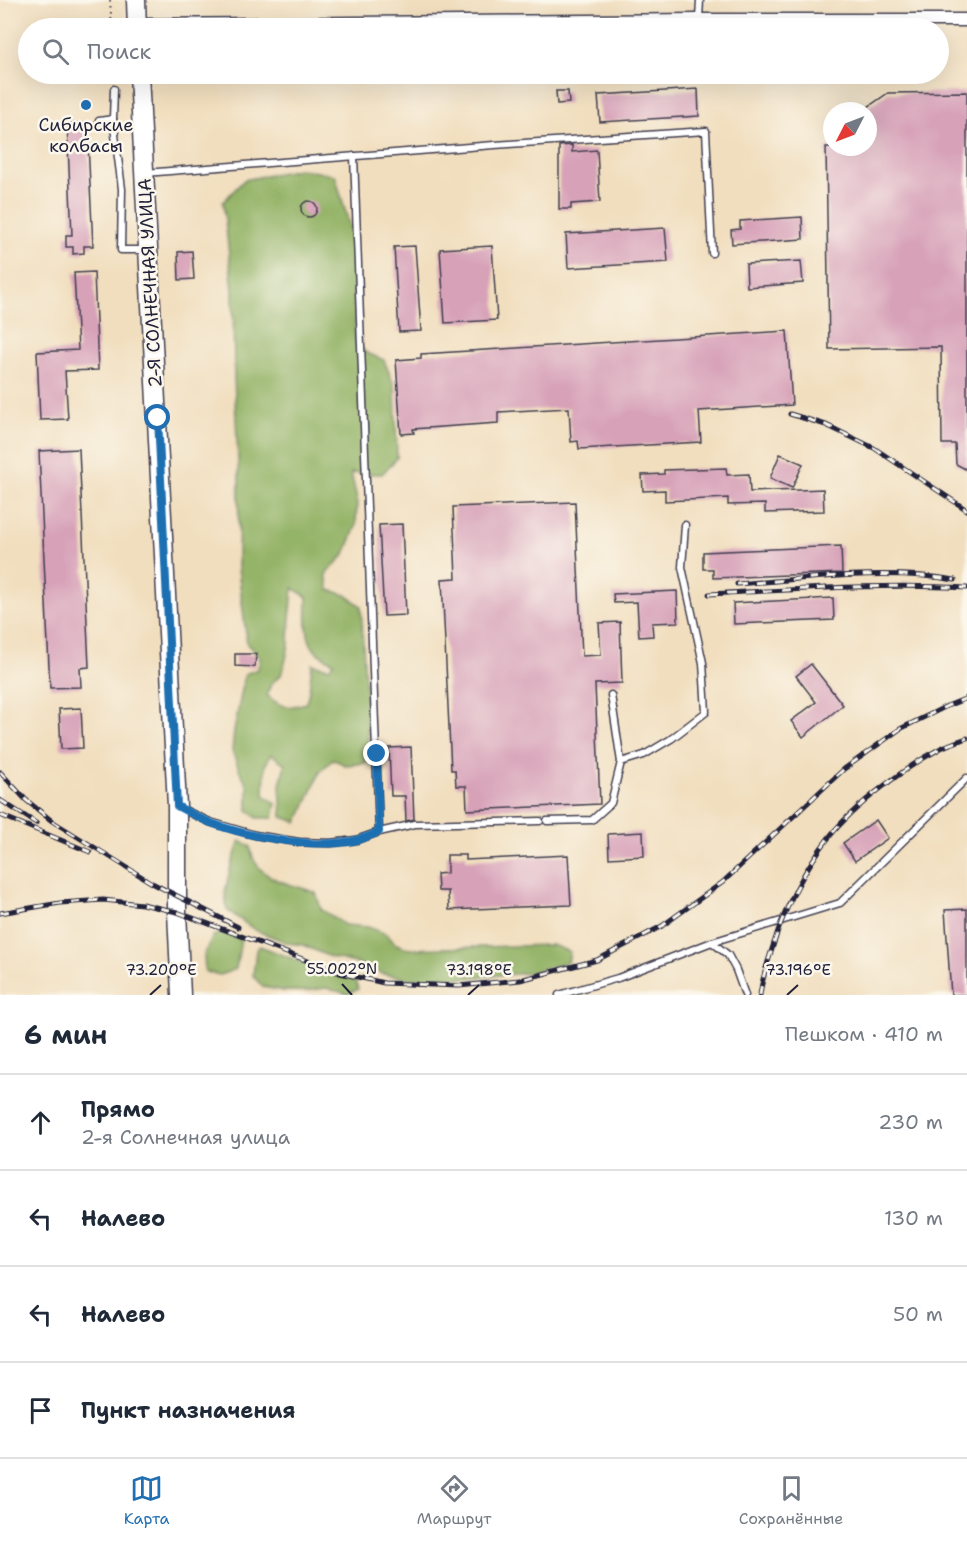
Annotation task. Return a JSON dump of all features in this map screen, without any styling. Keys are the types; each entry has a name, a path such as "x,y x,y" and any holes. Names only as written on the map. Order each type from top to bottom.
{"main road":[{"path":"136,0 137,18"},
{"name":"2-Я СОЛНЕЧНАЯ УЛИЦА","path":"140,84 177,806 176,896 182,995"}],"street":[{"path":"949,20 967,20"}],"lane":[{"path":"699,18 700,0"},
{"path":"114,89 113,120 122,189 121,250 149,250"},
{"path":"99,121 113,120"},
{"path":"144,173 494,145 706,131 712,253"},
{"path":"354,156 379,832"},
{"path":"621,762 644,756 706,712 703,663 681,567 685,525"},
{"path":"177,806 221,826 255,835 298,842 330,843 356,840 379,832 416,824 592,820 611,803 621,762 611,694"},
{"path":"560,995 618,978 712,942 840,903 967,778"},
{"path":"712,942 728,955 745,995"}],"path":[{"path":"110,0 111,18"}],"green space":[{"path":"299,169 335,175 349,224 354,261 355,343 367,353 384,360 395,388 397,458 382,474 351,473 357,499 356,526 345,554 326,574 329,590 346,595 361,606 369,754 366,763 345,765 333,759 320,772 297,822 282,817 280,785 285,764 271,754 265,766 264,795 276,803 273,818 257,818 248,810 248,787 232,751 245,674 258,669 260,658 247,644 238,568 239,481 233,290 223,202 244,180","holes":["293,588 307,597 307,624 311,644 318,653 334,662 329,668 312,664 306,703 285,706 276,703 267,695 271,684 281,675 286,659"]},
{"path":"240,841 250,846 254,860 266,874 316,893 321,909 345,925 368,927 386,934 396,944 409,949 552,945 570,952 568,962 528,973 451,979 412,979 383,974 360,964 330,957 303,945 288,943 255,930 227,910 225,892"},
{"path":"223,932 241,939 236,969 220,975 205,972 204,955 213,936"},
{"path":"260,946 356,981 358,989 348,994 326,988 284,991 263,987 253,976 256,950"}],"building":[{"path":"698,89 699,116 600,122 598,95"},
{"path":"556,91 568,91 569,103 557,104"},
{"path":"967,92 967,470 956,464 955,444 942,444 941,347 829,349 826,156 877,156 877,102 875,102 888,93"},
{"path":"67,123 87,123 93,246 84,246 84,253 73,254 73,247 66,247 66,235 72,235"},
{"path":"572,145 572,152 597,150 600,202 571,204 571,209 559,209 559,146"},
{"path":"309,201 315,203 317,209 315,215 309,217 303,215 301,209 303,203"},
{"path":"802,217 803,239 732,244 731,230 740,229 740,221"},
{"path":"665,228 668,262 568,268 566,234"},
{"path":"415,246 421,331 399,332 394,247"},
{"path":"492,246 497,320 445,323 440,249"},
{"path":"192,251 194,279 179,280 178,252"},
{"path":"801,261 803,283 747,287 746,264"},
{"path":"94,272 98,370 65,371 68,419 40,420 37,352 78,350 74,273"},
{"path":"787,331 792,405 699,411 701,442 579,449 578,441 571,442 569,408 498,412 498,423 413,429 414,433 401,434 396,360 421,358 421,354"},
{"path":"79,449 89,667 80,668 81,687 50,688 39,451"},
{"path":"780,454 803,464 792,488 770,478"},
{"path":"726,468 727,475 749,474 750,492 823,489 824,511 765,513 765,504 728,505 728,498 665,501 665,490 643,491 642,475 664,474 664,470"},
{"path":"575,502 582,656 601,655 599,623 620,622 622,683 595,684 600,804 467,810 466,786 456,786 455,770 451,770 442,579 456,578 453,507"},
{"path":"402,524 406,615 384,616 379,525"},
{"path":"841,546 842,573 713,578 713,569 703,569 703,552"},
{"path":"677,591 678,622 652,623 653,636 639,637 637,602 614,603 613,594"},
{"path":"833,598 834,620 734,624 733,603"},
{"path":"235,654 256,654 255,667 235,666"},
{"path":"811,664 843,705 803,737 791,721 816,702 796,676"},
{"path":"81,708 83,748 61,749 59,709"},
{"path":"411,747 414,819 406,821 405,796 391,796 389,748"},
{"path":"876,820 888,838 855,861 843,843"},
{"path":"643,832 644,856 609,858 608,834"},
{"path":"447,855 466,855 466,860 568,855 571,905 449,910 448,891 438,891 437,874 447,873"},
{"path":"967,909 967,995 951,995 945,910"}],"railway":[{"path":"790,414 826,425 874,448 967,510"},
{"path":"737,584 873,575 955,580"},
{"path":"709,594 870,587 967,588"},
{"path":"0,913 60,903 103,900 142,904 177,912 340,973 384,983 459,986 520,980 597,960 662,926 723,882 844,769 900,729 967,698"},
{"path":"760,995 773,946 790,902 812,861 830,836 853,812 912,765 941,748 967,738"},
{"path":"0,772 26,800 52,821 152,883 238,927"},
{"path":"0,800 36,823"},
{"path":"0,815 90,852"}],"place":[{"name":"Сибирские колбасы","path":"86,105"}],"route":[{"path":"158,418 177,806 210,822 255,835 298,842 330,843 356,840 379,832 377,754"}]}
